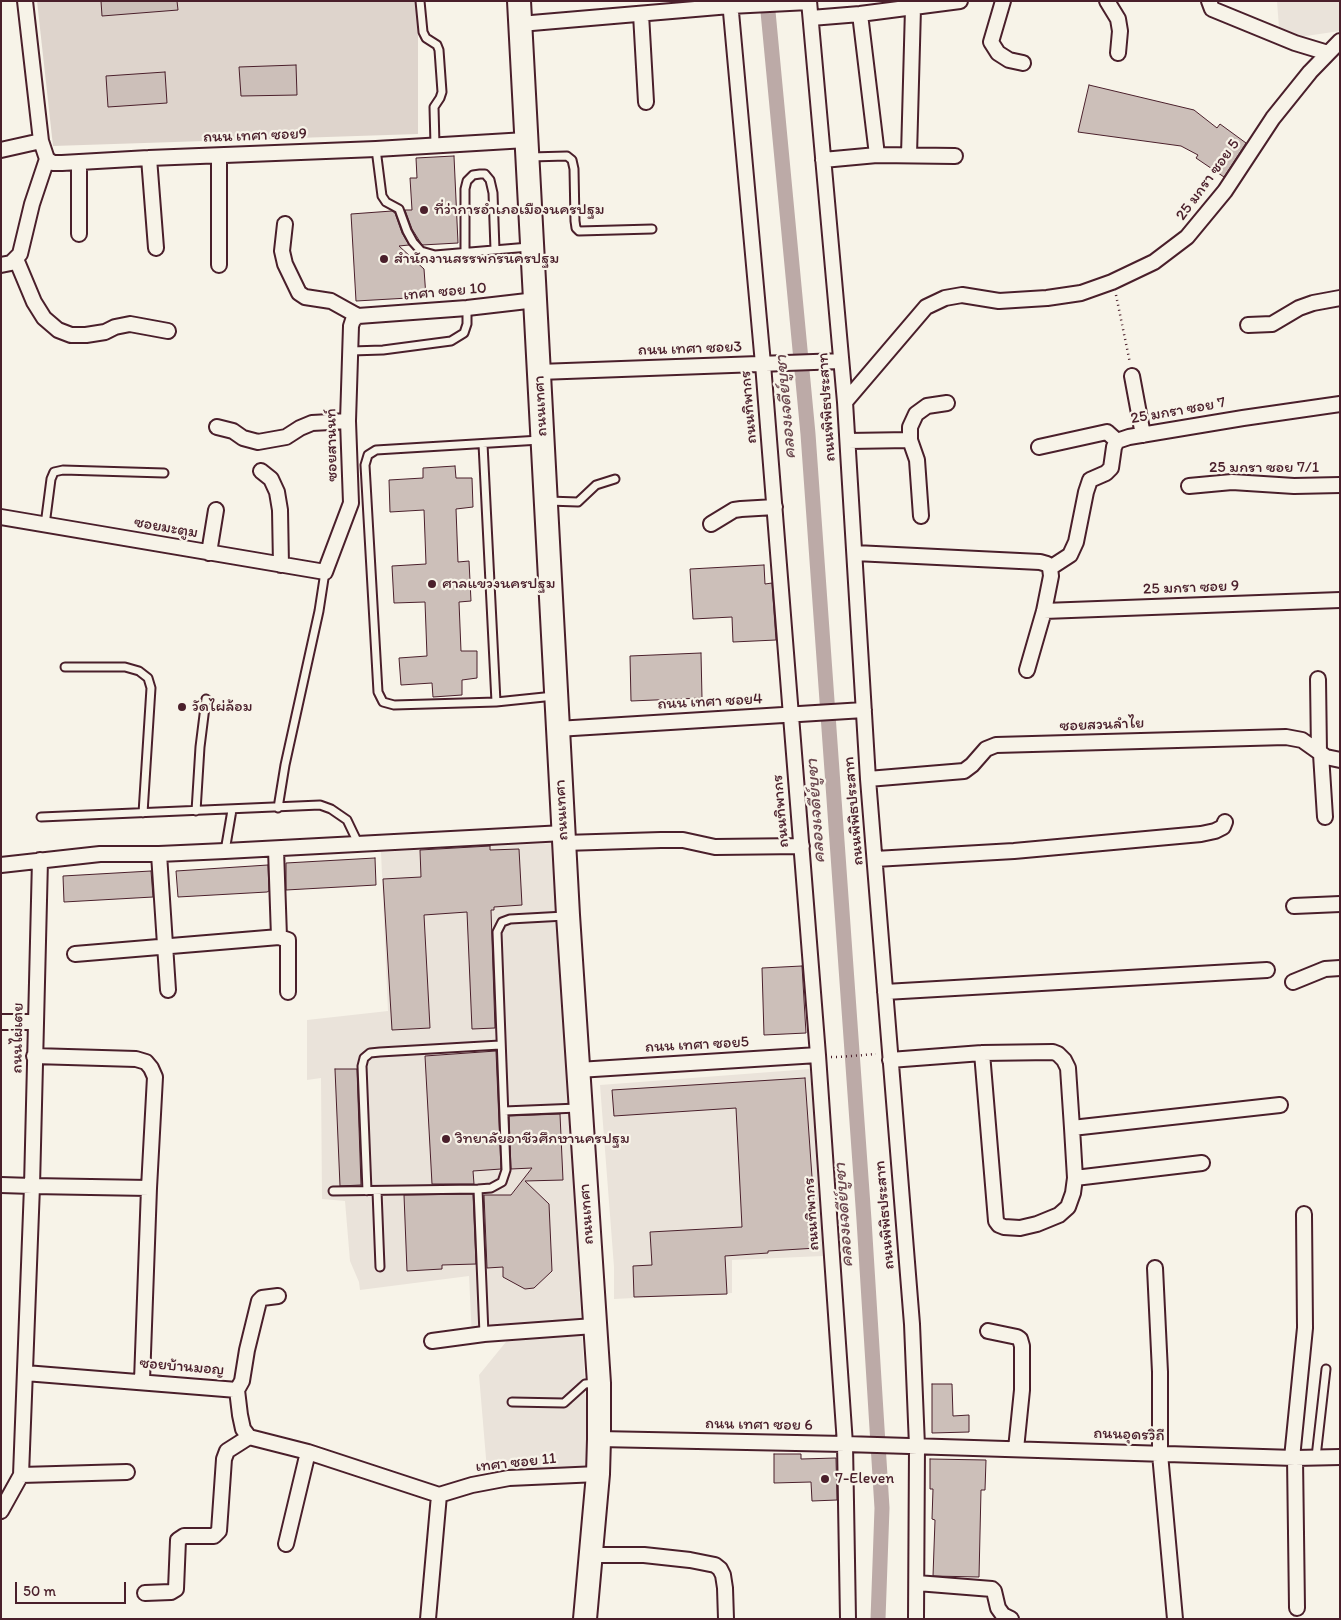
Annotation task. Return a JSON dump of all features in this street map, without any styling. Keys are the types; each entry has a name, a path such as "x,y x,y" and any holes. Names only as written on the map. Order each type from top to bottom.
{"main road":[{"name":"ถนนเทศา","path":"519,1 557,695 557,728 599,1383 598,1474 585,1619"}],"street":[{"path":"1,264 16,260 20,254 32,204 47,159 41,141 26,1"},
{"path":"520,24 641,14 730,4 744,5 809,1"},
{"name":"ถนนพิพิธประสาท","path":"809,1 823,160 835,362 845,402 848,441 855,553 858,711 868,779 912,1324 917,1446 916,1619"},
{"path":"811,18 913,8 960,1"},
{"path":"1003,1 991,42 998,53 1009,60 1023,63"},
{"path":"1107,1 1118,19 1120,31 1118,53"},
{"path":"1209,1 1212,9 1295,43 1328,53"},
{"name":"ถนนทิพากร","path":"730,4 763,364 818,1055 845,1444 848,1619"},
{"path":"909,155 913,8"},
{"path":"641,14 646,102"},
{"path":"860,14 877,155"},
{"name":"25 มกรา ซอย 5","path":"845,402 926,307 946,298 962,295 999,301 1047,298 1081,293 1112,282 1154,262 1187,237 1226,191 1273,118 1310,72 1340,40"},
{"path":"1,150 41,141"},
{"name":"ถนน เทศา ซอย9","path":"47,159 53,163 79,163 435,145 527,148"},
{"path":"823,160 877,155 955,156"},
{"path":"219,156 219,265"},
{"path":"149,158 156,248"},
{"path":"79,163 79,234"},
{"path":"285,224 282,251 285,264 299,293 311,299 331,301 358,316"},
{"path":"16,260 34,302 44,318 58,330 72,335 86,335 105,332 115,327 130,324 168,331"},
{"path":"1248,325 1272,324 1299,308 1321,301 1340,298"},
{"name":"เทศา ซอย 10","path":"358,316 467,308 536,300"},
{"name":"ซอยสานนท์","path":"325,572 351,503 348,421 351,326 353,320 358,316"},
{"name":"ถนน เทศา ซอย3","path":"540,372 835,362"},
{"path":"1132,376 1142,435"},
{"path":"921,516 918,460 910,440 910,427 916,414 927,406 947,403"},
{"name":"25 มกรา ซอย 7","path":"1050,568 1070,555 1076,542 1090,480 1106,473 1112,468 1114,447 1117,441 1243,418 1340,404"},
{"path":"217,427 233,431 243,438 258,442 286,437 312,423 348,421"},
{"path":"1039,447 1108,432 1117,441"},
{"path":"848,441 910,440"},
{"path":"261,471 270,479 277,492 280,510 281,565"},
{"name":"25 มกรา ซอย 7/1","path":"1189,486 1232,482 1294,486 1340,485"},
{"path":"711,524 734,510 741,508 774,507"},
{"path":"209,553 216,510"},
{"name":"ซอยมะตูม","path":"1,517 325,572"},
{"path":"855,553 1040,562 1047,564 1050,568 1050,576 1044,611 1027,670"},
{"name":"25 มกรา ซอย 9","path":"1044,611 1340,600"},
{"path":"1318,679 1320,753 1325,817"},
{"name":"ถนน เทศา ซอย4","path":"557,728 858,711"},
{"name":"ซอยสวนลำไย","path":"868,779 964,771 972,766 986,749 996,745 1286,737 1302,740 1330,759 1340,760"},
{"path":"875,860 1014,851 1202,834 1223,827 1225,822"},
{"path":"1,865 100,854 159,854 358,843 564,838 683,840 715,847 802,846"},
{"path":"276,849 279,937"},
{"path":"159,854 168,990"},
{"name":"ถนนไผ่เตย","path":"21,1474 32,1186 40,860"},
{"path":"1294,906 1340,904"},
{"path":"75,954 279,937 288,940 288,992"},
{"path":"1293,982 1325,969 1340,968"},
{"path":"885,992 1267,970"},
{"path":"1,1022 35,1022"},
{"path":"890,1060 982,1053 1044,1051 1058,1054 1064,1060 1068,1068 1075,1178 1073,1193 1068,1207 1059,1215 1037,1224 1020,1228 1004,1227 996,1221 982,1053"},
{"name":"ถนน เทศา ซอย5","path":"578,1070 818,1055"},
{"path":"34,1056 136,1059 146,1062 155,1077 142,1381"},
{"path":"1072,1128 1280,1105"},
{"path":"1075,1178 1202,1163"},
{"path":"1,1185 149,1188"},
{"path":"1297,1608 1293,1458 1305,1328 1304,1214"},
{"path":"1155,1268 1160,1372 1160,1454 1175,1619"},
{"path":"237,1390 242,1381 247,1350 259,1301 262,1298 278,1296"},
{"path":"432,1341 484,1334 594,1326"},
{"path":"988,1331 1017,1337 1022,1346 1022,1390 1016,1449"},
{"name":"ซอยบ้านมอญ","path":"25,1373 237,1390 243,1429 249,1437"},
{"path":"145,1592 171,1592 176,1589 178,1540 184,1536 214,1536 219,1531 224,1458 228,1450 249,1437 308,1452 439,1495 428,1619"},
{"name":"ถนน เทศา ซอย 6","path":"599,1439 917,1446"},
{"name":"ถนนอุดรวิถี","path":"917,1446 1293,1458 1340,1457"},
{"path":"286,1544 308,1452"},
{"path":"1,1511 21,1474 127,1472"},
{"name":"เทศา ซอย 11","path":"439,1495 472,1485 509,1478 598,1474"},
{"path":"591,1555 644,1555 715,1565 723,1575 726,1619"},
{"path":"917,1583 992,1589 998,1608 1003,1615 1011,1619"}],"lane":[{"path":"420,1 423,32 426,38 437,45 439,50 442,92 434,106 435,145"},
{"path":"527,148 567,156 572,160 574,169 575,221 576,228 579,231 652,229"},
{"path":"376,149 382,196 386,202 399,209 407,231 421,251 435,255 532,246"},
{"path":"466,253 465,189 467,182 473,175 480,174 485,174 490,180 493,193 495,250"},
{"path":"351,351 383,350 451,341 464,334 467,324 467,308"},
{"path":"543,440 376,450 368,456 365,465 378,692 383,702 394,705 496,702 557,695"},
{"path":"483,444 496,702"},
{"path":"45,525 51,479 54,472 63,470 164,473"},
{"path":"545,502 578,502 596,484 615,479"},
{"path":"278,808 285,765 319,611 325,572"},
{"path":"65,667 125,666 139,671 148,678 152,688 143,813"},
{"path":"196,811 200,747 206,700"},
{"path":"41,818 320,805 331,808 347,820 358,843"},
{"path":"225,851 232,810"},
{"path":"332,1192 478,1189 491,1188 502,1182 506,1170 497,932 502,922 510,919 568,915"},
{"path":"367,1191 362,1066 364,1058 370,1053 380,1052 500,1045"},
{"path":"504,1112 581,1108"},
{"path":"478,1189 484,1334"},
{"path":"378,1191 380,1267"},
{"path":"1316,1457 1326,1369"},
{"path":"512,1402 564,1403 585,1384 599,1383"}],"path":[{"path":"1112,282 1132,376"},
{"path":"839,1058 872,1054"}],"shaded area":[{"path":"37,1 418,1 418,134 53,146"},
{"path":"1277,1 1340,1 1340,31 1299,37 1279,28"},
{"name":"วิทยาลัยอาชีวศึกษานครปฐม","path":"554,843 590,1474 487,1470 479,1375 514,1332 472,1338 469,1276 360,1290 359,1282 350,1261 345,1201 322,1199 321,1078 307,1080 307,1020 388,1011 381,852"},
{"path":"810,1069 823,1256 732,1260 732,1293 614,1299 614,1267 600,1085"}],"building":[{"path":"101,1 177,1 178,10 102,16"},
{"path":"296,65 297,95 241,96 239,67"},
{"path":"165,72 167,103 108,107 106,76"},
{"path":"1089,85 1194,110 1217,128 1220,124 1246,143 1224,177 1196,158 1198,155 1181,146 1078,132"},
{"path":"454,156 458,243 422,245 412,229 405,210 412,210 410,178 417,178 416,158"},
{"name":"สำนักงานสรรพกรนครปฐม","path":"392,211 395,213 402,233 409,245 399,246 424,269 426,297 356,301 351,214"},
{"name":"ศาลแขวงนครปฐม","path":"455,466 456,478 472,478 473,507 456,509 458,562 469,561 471,601 459,602 461,651 477,651 477,678 462,680 462,695 433,697 432,683 401,685 399,658 427,656 425,602 394,603 392,566 426,564 424,510 390,512 389,480 423,478 423,468"},
{"path":"764,565 765,584 772,583 776,640 733,642 732,617 693,619 690,569"},
{"path":"701,653 702,698 631,701 630,656"},
{"path":"490,846 490,850 519,849 522,905 494,907 494,910 491,910 495,1028 472,1029 467,912 424,915 430,1028 392,1030 383,879 421,877 420,850"},
{"path":"375,858 376,885 286,890 286,863"},
{"path":"268,865 269,891 267,892 178,897 176,871"},
{"path":"151,871 153,897 64,902 63,876"},
{"path":"802,966 806,1033 764,1035 762,968"},
{"path":"496,1051 501,1169 473,1171 474,1184 432,1184 425,1056"},
{"path":"335,1069 357,1069 361,1185 340,1186"},
{"path":"805,1078 817,1248 725,1256 727,1294 634,1297 633,1266 652,1265 650,1232 742,1227 736,1108 614,1116 612,1090"},
{"path":"560,1114 563,1180 525,1181 549,1204 552,1271 534,1288 525,1289 503,1277 503,1267 487,1268 484,1195 511,1195 532,1168 511,1169 509,1116"},
{"path":"473,1194 476,1264 442,1265 442,1269 407,1271 404,1195"},
{"path":"932,1384 952,1384 953,1416 969,1415 969,1432 932,1433"},
{"path":"774,1454 801,1454 801,1459 836,1458 837,1500 812,1501 811,1482 774,1483"},
{"path":"930,1459 986,1460 985,1490 981,1490 979,1577 933,1576 935,1520 932,1519 933,1489 930,1489"}],"waterway":[{"name":"คลองเจดีย์บูชา","path":"767,1 808,434 864,1220 882,1508 878,1619"}],"place":[{"name":"ที่ว่าการอำเภอเมืองนครปฐม","path":"424,210"},
{"name":"สำนักงานสรรพกรนครปฐม","path":"384,259"},
{"name":"ศาลแขวงนครปฐม","path":"432,584"},
{"name":"วัดไผ่ล้อม","path":"182,707"},
{"name":"วิทยาลัยอาชีวศึกษานครปฐม","path":"446,1139"},
{"name":"7-Eleven","path":"825,1479"}]}
